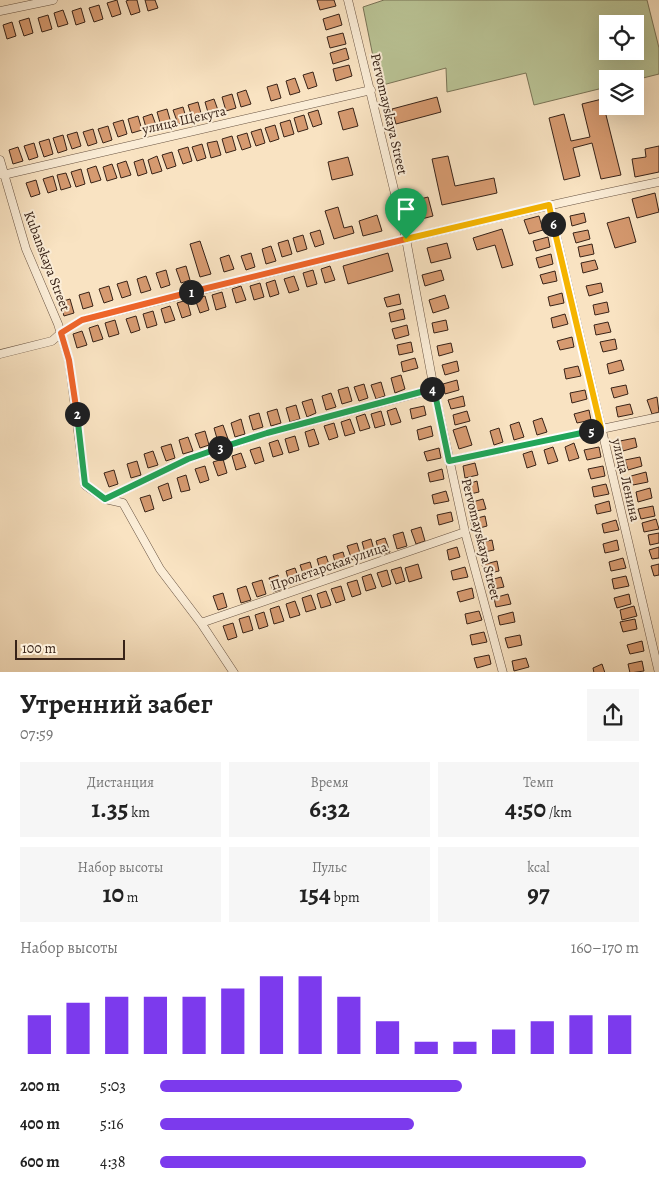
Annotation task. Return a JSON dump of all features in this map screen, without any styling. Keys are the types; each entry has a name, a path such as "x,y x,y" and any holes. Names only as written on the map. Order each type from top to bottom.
{"street":[{"path":"0,11 53,0"},
{"name":"Pervomayskaya Street","path":"348,0 406,239 434,389 465,532 503,672"},
{"name":"улица Щекута","path":"3,175 371,90"},
{"name":"Kubanskaya Street","path":"0,160 26,249 61,333 69,360 85,484 105,499 122,504 160,568 201,622 234,672"},
{"path":"0,354 52,341 82,320 406,239 549,205 659,182"},
{"name":"улица Ленина","path":"549,205 659,672"},
{"path":"105,499 188,459 267,433 434,389"},
{"path":"449,461 659,416"},
{"name":"Пролетарская улица","path":"201,622 465,532"}],"green space":[{"path":"384,0 647,0 659,48 659,74 644,78 644,70 599,70 599,89 534,105 526,73 447,92 446,68 379,86 363,7"}],"building":[{"path":"117,0 121,14 112,17 107,3"},
{"path":"137,0 140,12 131,15 126,1"},
{"path":"145,0 155,0 158,8 148,11"},
{"path":"317,0 334,0 336,6 320,10"},
{"path":"99,5 103,19 94,22 89,8"},
{"path":"81,8 85,22 76,25 72,11"},
{"path":"63,10 68,24 58,27 54,13"},
{"path":"339,14 342,25 326,30 323,19"},
{"path":"48,15 52,29 42,32 38,18"},
{"path":"29,18 33,33 24,36 19,21"},
{"path":"12,22 16,36 7,39 3,25"},
{"path":"343,33 346,44 330,48 327,37"},
{"path":"346,48 349,59 333,64 330,53"},
{"path":"349,65 352,76 336,81 333,69"},
{"path":"313,72 317,86 308,89 303,75"},
{"path":"295,78 300,92 290,95 286,81"},
{"path":"277,84 281,98 271,101 267,87"},
{"path":"246,90 251,104 241,107 237,93"},
{"path":"232,94 236,108 226,111 222,97"},
{"path":"437,97 441,112 396,124 392,109"},
{"path":"214,99 219,113 209,116 205,102"},
{"path":"599,100 599,115 606,115 621,175 601,179 592,143 573,148 580,176 564,180 549,118 564,114 571,141 590,137 582,104"},
{"path":"198,102 202,117 193,120 188,105"},
{"path":"183,107 187,121 178,124 173,110"},
{"path":"353,108 358,126 343,130 338,112"},
{"path":"167,109 171,123 161,126 157,112"},
{"path":"318,110 322,124 313,127 308,113"},
{"path":"152,114 157,128 147,131 143,117"},
{"path":"304,115 308,129 298,132 294,118"},
{"path":"138,116 142,130 132,133 128,119"},
{"path":"123,120 127,134 118,137 113,123"},
{"path":"290,120 294,134 284,137 280,123"},
{"path":"275,125 279,139 270,142 265,128"},
{"path":"108,126 112,140 103,143 98,129"},
{"path":"93,129 97,143 88,146 83,132"},
{"path":"261,129 265,143 256,146 251,132"},
{"path":"77,132 81,146 72,149 67,135"},
{"path":"247,133 251,147 242,150 237,136"},
{"path":"63,135 67,150 58,153 53,138"},
{"path":"232,136 236,150 226,153 222,139"},
{"path":"49,139 53,154 44,157 39,142"},
{"path":"217,141 221,155 211,158 207,143"},
{"path":"34,143 38,157 29,160 24,146"},
{"path":"202,144 206,158 197,161 192,147"},
{"path":"659,146 659,172 635,177 632,159 646,157 645,149"},
{"path":"18,147 23,161 13,164 9,150"},
{"path":"188,147 192,161 183,164 178,150"},
{"path":"172,152 176,166 167,169 162,155"},
{"path":"157,156 162,171 152,174 148,160"},
{"path":"448,156 455,186 494,178 497,193 442,205 432,159"},
{"path":"348,157 353,175 332,180 328,162"},
{"path":"143,159 147,173 138,176 134,162"},
{"path":"126,161 131,175 121,178 117,164"},
{"path":"112,164 117,178 107,181 103,167"},
{"path":"96,166 101,180 91,183 87,169"},
{"path":"81,169 85,184 76,187 71,172"},
{"path":"66,173 71,187 61,190 57,175"},
{"path":"53,176 57,190 48,193 43,179"},
{"path":"36,180 40,194 31,197 26,183"},
{"path":"655,193 659,212 637,218 632,199"},
{"path":"428,197 433,216 410,222 405,203"},
{"path":"338,207 344,228 352,226 354,233 334,239 325,211"},
{"path":"584,213 586,222 572,226 570,216"},
{"path":"377,215 382,231 363,236 359,221"},
{"path":"539,216 543,230 529,234 524,220"},
{"path":"629,217 636,242 615,248 607,223"},
{"path":"502,229 513,265 502,268 495,245 477,250 473,238"},
{"path":"320,230 324,244 315,247 310,233"},
{"path":"588,230 590,239 576,243 573,233"},
{"path":"303,235 307,249 297,252 293,238"},
{"path":"548,237 550,247 536,251 533,241"},
{"path":"288,240 292,254 282,257 278,243"},
{"path":"200,241 211,274 200,277 190,244"},
{"path":"447,243 451,258 431,263 427,248"},
{"path":"592,244 594,254 580,257 578,247"},
{"path":"271,246 276,261 266,264 262,249"},
{"path":"251,253 255,267 246,270 241,256"},
{"path":"388,253 393,271 348,284 343,266"},
{"path":"551,254 553,264 539,268 536,258"},
{"path":"229,255 234,269 224,272 220,258"},
{"path":"595,260 598,269 583,273 581,263"},
{"path":"186,266 190,280 181,283 176,269"},
{"path":"330,266 335,280 325,283 321,269"},
{"path":"166,270 170,285 161,288 156,273"},
{"path":"313,270 317,284 307,287 303,273"},
{"path":"441,270 444,280 425,286 422,275"},
{"path":"555,271 557,281 543,284 540,275"},
{"path":"146,276 151,290 141,293 137,279"},
{"path":"294,276 299,290 289,293 284,279"},
{"path":"275,280 279,294 270,297 266,283"},
{"path":"127,281 131,295 122,298 117,284"},
{"path":"260,283 264,297 254,300 250,286"},
{"path":"601,283 603,292 589,296 586,286"},
{"path":"109,286 113,300 104,303 99,289"},
{"path":"241,286 246,300 236,303 232,289"},
{"path":"89,292 93,306 83,309 79,295"},
{"path":"222,292 226,307 216,310 212,295"},
{"path":"562,293 564,303 550,306 548,297"},
{"path":"399,294 401,304 387,307 384,298"},
{"path":"445,295 449,308 433,313 429,300"},
{"path":"205,296 209,310 200,313 195,299"},
{"path":"70,299 74,313 64,316 60,302"},
{"path":"187,300 191,315 182,318 177,303"},
{"path":"607,302 609,312 595,315 593,305"},
{"path":"170,306 175,320 165,323 161,309"},
{"path":"403,309 405,319 391,322 389,313"},
{"path":"153,311 157,325 147,328 143,314"},
{"path":"565,314 568,324 553,328 551,318"},
{"path":"136,316 140,330 131,333 126,319"},
{"path":"115,320 119,334 109,337 105,323"},
{"path":"446,320 448,330 434,333 432,323"},
{"path":"608,322 611,332 596,335 594,325"},
{"path":"98,325 103,339 93,342 89,328"},
{"path":"407,325 409,335 395,339 392,329"},
{"path":"82,331 87,345 77,348 73,334"},
{"path":"572,337 574,347 560,350 557,341"},
{"path":"615,339 617,349 603,352 600,342"},
{"path":"411,342 413,352 399,355 397,345"},
{"path":"451,343 453,352 439,356 437,346"},
{"path":"415,358 418,368 403,372 401,362"},
{"path":"621,360 624,370 609,374 607,364"},
{"path":"457,361 459,371 445,375 442,365"},
{"path":"578,366 581,376 566,379 564,369"},
{"path":"401,375 405,389 395,393 391,378"},
{"path":"457,380 459,390 445,394 443,384"},
{"path":"381,382 385,396 376,399 371,385"},
{"path":"364,384 368,398 359,401 354,387"},
{"path":"626,385 628,394 614,398 611,388"},
{"path":"348,387 352,401 342,404 338,390"},
{"path":"585,390 587,399 572,403 570,393"},
{"path":"331,393 336,407 326,410 322,396"},
{"path":"463,396 465,406 451,409 448,400"},
{"path":"657,397 659,412 652,414 647,400"},
{"path":"312,399 316,413 307,417 302,402"},
{"path":"630,404 633,414 618,417 616,407"},
{"path":"296,405 300,419 290,422 286,408"},
{"path":"424,406 426,415 412,419 410,409"},
{"path":"396,408 401,422 391,425 387,411"},
{"path":"277,409 281,423 271,426 267,412"},
{"path":"589,410 591,420 577,423 574,414"},
{"path":"381,411 385,425 375,428 371,414"},
{"path":"467,411 470,421 455,425 453,415"},
{"path":"259,413 263,427 253,430 249,416"},
{"path":"365,414 370,428 360,431 356,417"},
{"path":"542,418 547,432 537,435 533,421"},
{"path":"241,419 245,434 235,437 231,423"},
{"path":"350,419 355,433 345,436 341,422"},
{"path":"519,422 524,437 514,440 510,425"},
{"path":"334,423 338,437 329,440 324,426"},
{"path":"223,425 228,439 218,442 214,428"},
{"path":"431,426 433,436 419,440 417,430"},
{"path":"466,426 472,445 459,449 453,430"},
{"path":"499,428 503,442 494,445 490,431"},
{"path":"314,429 319,444 309,447 305,432"},
{"path":"205,431 209,445 200,448 195,434"},
{"path":"295,436 299,450 289,453 285,439"},
{"path":"188,437 193,451 183,454 179,440"},
{"path":"635,438 637,447 623,451 620,441"},
{"path":"278,440 283,454 273,457 269,443"},
{"path":"574,443 579,458 569,461 565,447"},
{"path":"171,444 175,458 166,461 161,447"},
{"path":"260,447 264,461 255,464 250,450"},
{"path":"553,447 558,461 548,464 544,450"},
{"path":"599,447 601,457 587,460 584,450"},
{"path":"439,448 441,458 427,461 424,452"},
{"path":"153,451 158,465 148,468 144,454"},
{"path":"532,451 536,465 527,468 523,454"},
{"path":"241,453 246,467 236,470 232,456"},
{"path":"640,457 642,466 628,470 625,460"},
{"path":"223,459 227,473 218,476 213,462"},
{"path":"137,461 141,475 131,478 127,464"},
{"path":"475,463 478,475 465,478 463,466"},
{"path":"205,466 209,480 200,483 195,469"},
{"path":"603,466 605,476 591,479 588,469"},
{"path":"442,469 444,479 430,482 428,473"},
{"path":"114,470 118,484 109,487 104,473"},
{"path":"646,472 648,482 633,485 631,476"},
{"path":"186,475 190,490 181,492 177,478"},
{"path":"477,481 479,492 470,494 468,484"},
{"path":"168,483 172,498 163,501 158,487"},
{"path":"606,484 609,494 594,497 592,487"},
{"path":"650,488 652,498 638,502 636,492"},
{"path":"446,491 449,501 434,504 432,495"},
{"path":"150,495 154,509 145,512 140,498"},
{"path":"483,499 486,509 471,512 469,503"},
{"path":"609,501 611,511 597,514 595,505"},
{"path":"653,506 655,516 641,519 638,509"},
{"path":"451,512 453,521 439,525 437,515"},
{"path":"485,516 487,526 473,530 470,520"},
{"path":"656,519 659,529 644,532 642,523"},
{"path":"616,520 619,530 604,533 602,524"},
{"path":"421,527 425,541 416,544 411,530"},
{"path":"403,532 407,546 397,549 393,535"},
{"path":"659,533 659,543 650,545 648,535"},
{"path":"385,538 390,552 380,555 376,541"},
{"path":"371,539 375,553 366,556 362,542"},
{"path":"492,540 494,550 480,553 478,543"},
{"path":"617,540 619,550 605,553 603,544"},
{"path":"357,543 361,557 352,560 347,546"},
{"path":"457,547 460,557 449,560 447,550"},
{"path":"659,547 659,558 652,559 649,550"},
{"path":"343,552 347,566 337,569 333,555"},
{"path":"326,556 331,570 321,573 317,559"},
{"path":"623,558 626,568 611,571 609,562"},
{"path":"497,561 499,571 485,574 482,565"},
{"path":"310,562 314,576 305,579 300,565"},
{"path":"418,564 422,578 409,582 405,568"},
{"path":"659,564 659,575 654,576 651,566"},
{"path":"401,567 405,581 396,584 391,570"},
{"path":"465,567 468,577 453,580 451,571"},
{"path":"295,568 300,582 290,585 286,571"},
{"path":"387,570 391,584 382,587 377,573"},
{"path":"371,574 376,588 366,591 362,577"},
{"path":"278,575 283,589 273,592 269,578"},
{"path":"626,576 629,586 614,589 612,579"},
{"path":"501,577 504,587 489,590 487,581"},
{"path":"262,580 266,594 257,597 252,583"},
{"path":"357,580 361,594 352,597 347,583"},
{"path":"246,586 251,600 241,603 237,589"},
{"path":"341,586 345,600 336,603 331,589"},
{"path":"472,588 474,598 460,602 457,592"},
{"path":"326,591 331,605 321,608 317,594"},
{"path":"223,593 227,607 218,610 213,596"},
{"path":"508,594 511,604 496,607 494,598"},
{"path":"629,594 631,604 617,608 614,598"},
{"path":"311,595 316,609 306,612 302,598"},
{"path":"295,601 300,615 290,618 286,604"},
{"path":"279,606 284,621 274,624 270,609"},
{"path":"634,606 637,616 622,620 620,610"},
{"path":"479,611 482,620 467,624 465,614"},
{"path":"264,612 268,626 259,629 255,615"},
{"path":"513,612 515,622 500,625 498,616"},
{"path":"249,616 253,630 243,633 239,619"},
{"path":"635,619 637,629 623,632 620,622"},
{"path":"233,623 237,637 228,640 223,626"},
{"path":"484,632 487,642 472,645 470,635"},
{"path":"520,635 522,645 508,648 505,638"},
{"path":"642,641 644,651 630,654 627,645"},
{"path":"489,655 491,664 477,668 474,658"},
{"path":"526,658 529,667 514,671 512,661"},
{"path":"642,661 644,671 630,672 628,664"},
{"path":"602,664 605,672 594,672 593,668"}],"route":[{"path":"549,205 601,428 449,461 434,389 267,433 188,459 105,499 85,484 69,360 61,333 82,320 406,239 549,205"}]}
